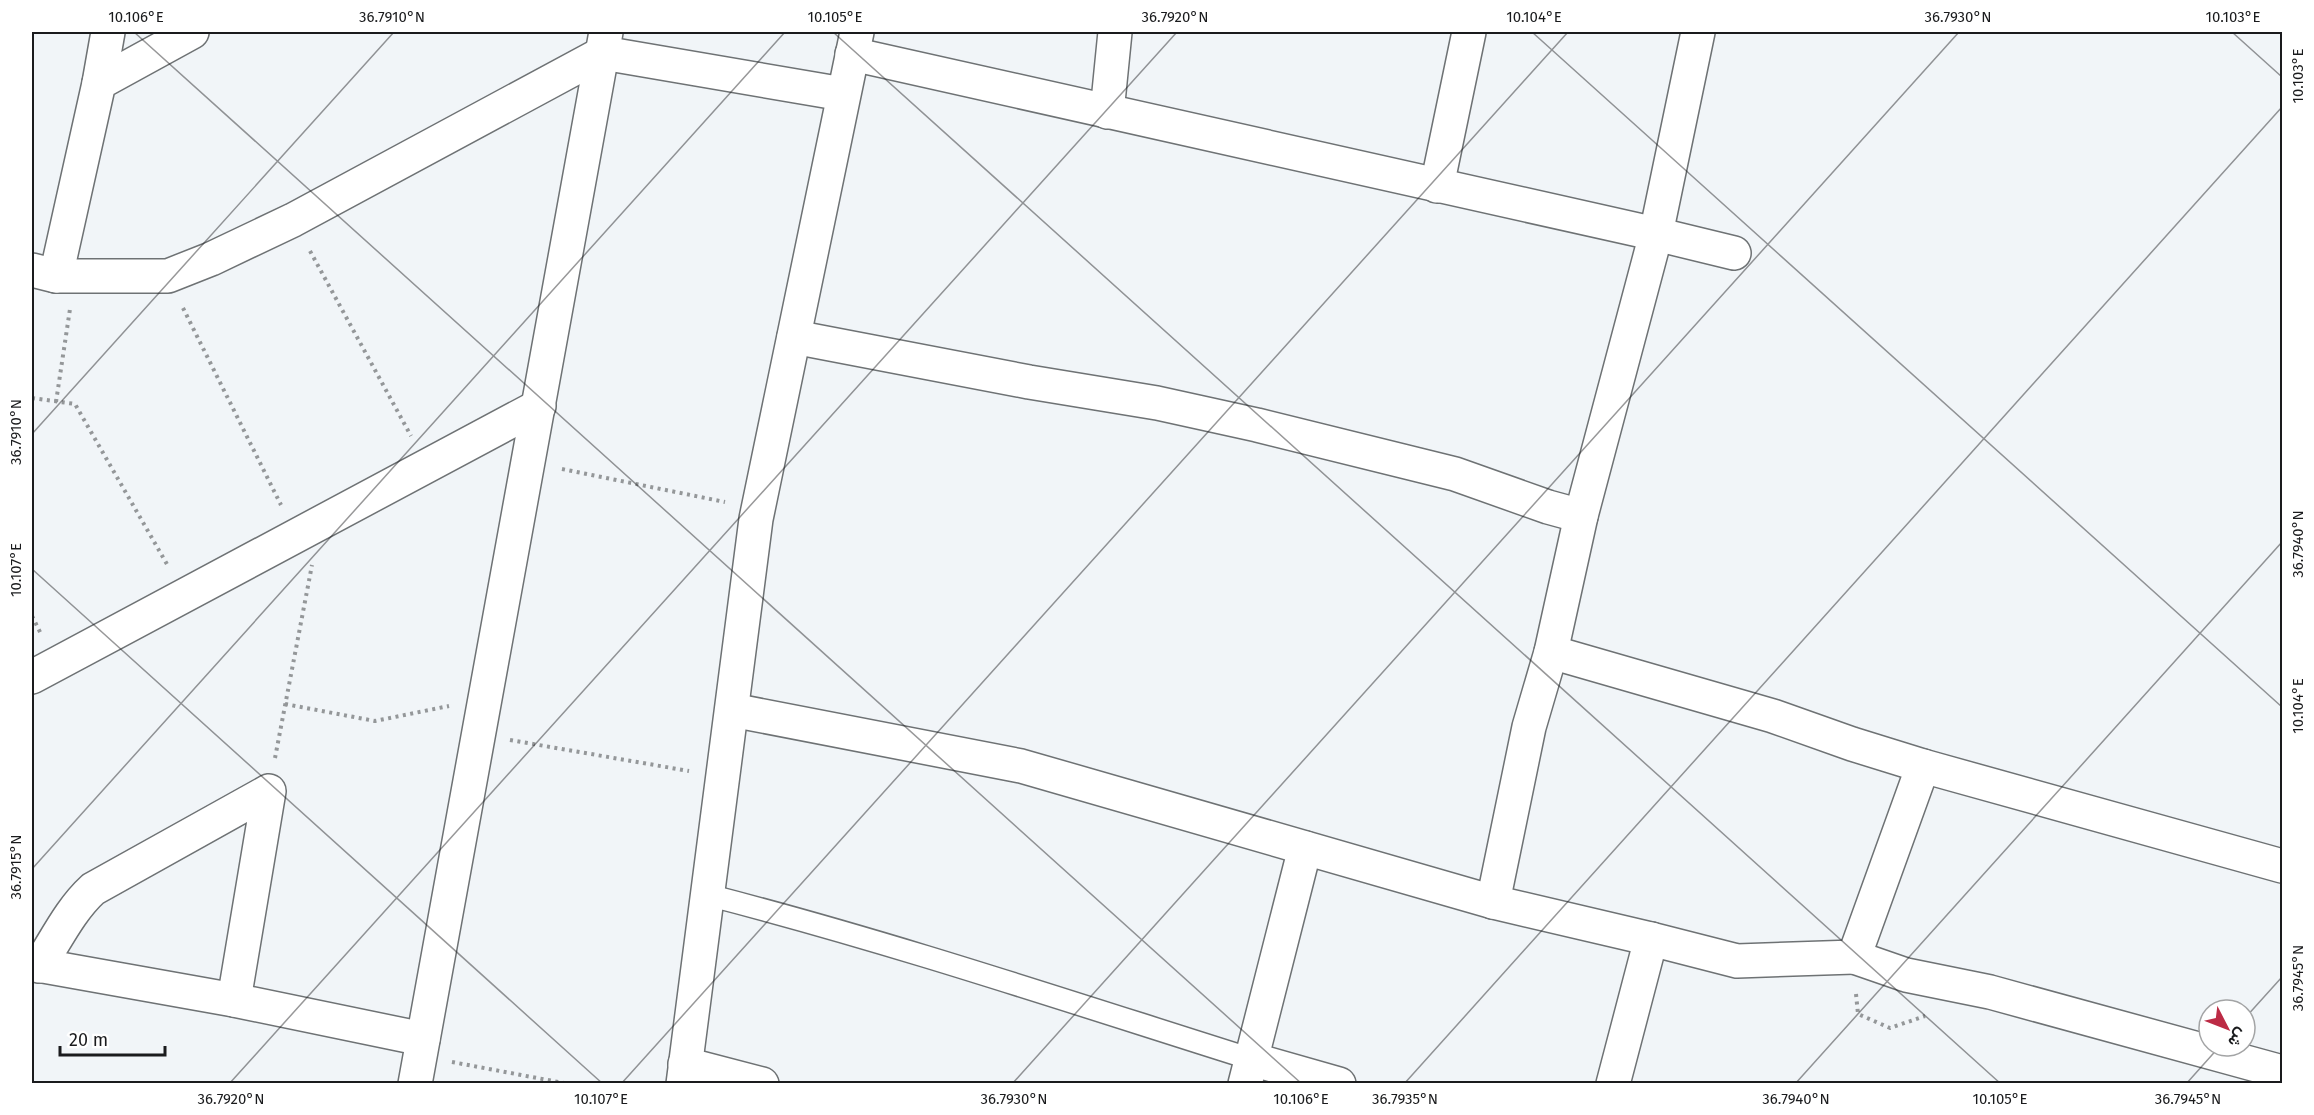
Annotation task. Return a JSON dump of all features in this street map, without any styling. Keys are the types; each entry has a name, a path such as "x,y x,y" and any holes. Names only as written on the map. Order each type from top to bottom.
{"street":[{"path":"108,32 99,83 54,274 168,276 211,259 293,220 605,42 843,94"},
{"path":"99,83 192,32"},
{"path":"1107,112 1115,32"},
{"path":"1437,186 1469,32"},
{"path":"1493,902 1529,727 1551,652 1581,516 1656,234 1698,32"},
{"path":"269,791 93,889 81,899 35,965 234,1000 419,1060 605,42"},
{"path":"762,1083 684,1074 758,508 854,43 1107,112 1734,253"},
{"path":"794,337 1029,382 1157,403 1257,425 1455,474 1548,507 1581,516"},
{"path":"32,677 539,406"},
{"path":"1551,652 1773,716 1923,766 2283,866"},
{"path":"732,710 1021,766 1493,902 1737,962 1854,957 1906,975 1990,992 2283,1072"},
{"path":"1854,957 1923,766"},
{"path":"234,1000 269,791"},
{"path":"1305,848 1248,1071 1339,1083"},
{"path":"1613,1083 1651,939"}],"lane":[{"path":"708,895 856,935 1248,1071"}],"path":[{"path":"293,220 427,466"},
{"path":"54,274 56,402"},
{"path":"168,276 308,529 285,704 269,791"},
{"path":"32,398 75,404 184,595"},
{"path":"528,462 758,508"},
{"path":"285,704 375,720 485,699"},
{"path":"478,735 722,777"},
{"path":"419,1060 569,1083"}]}
